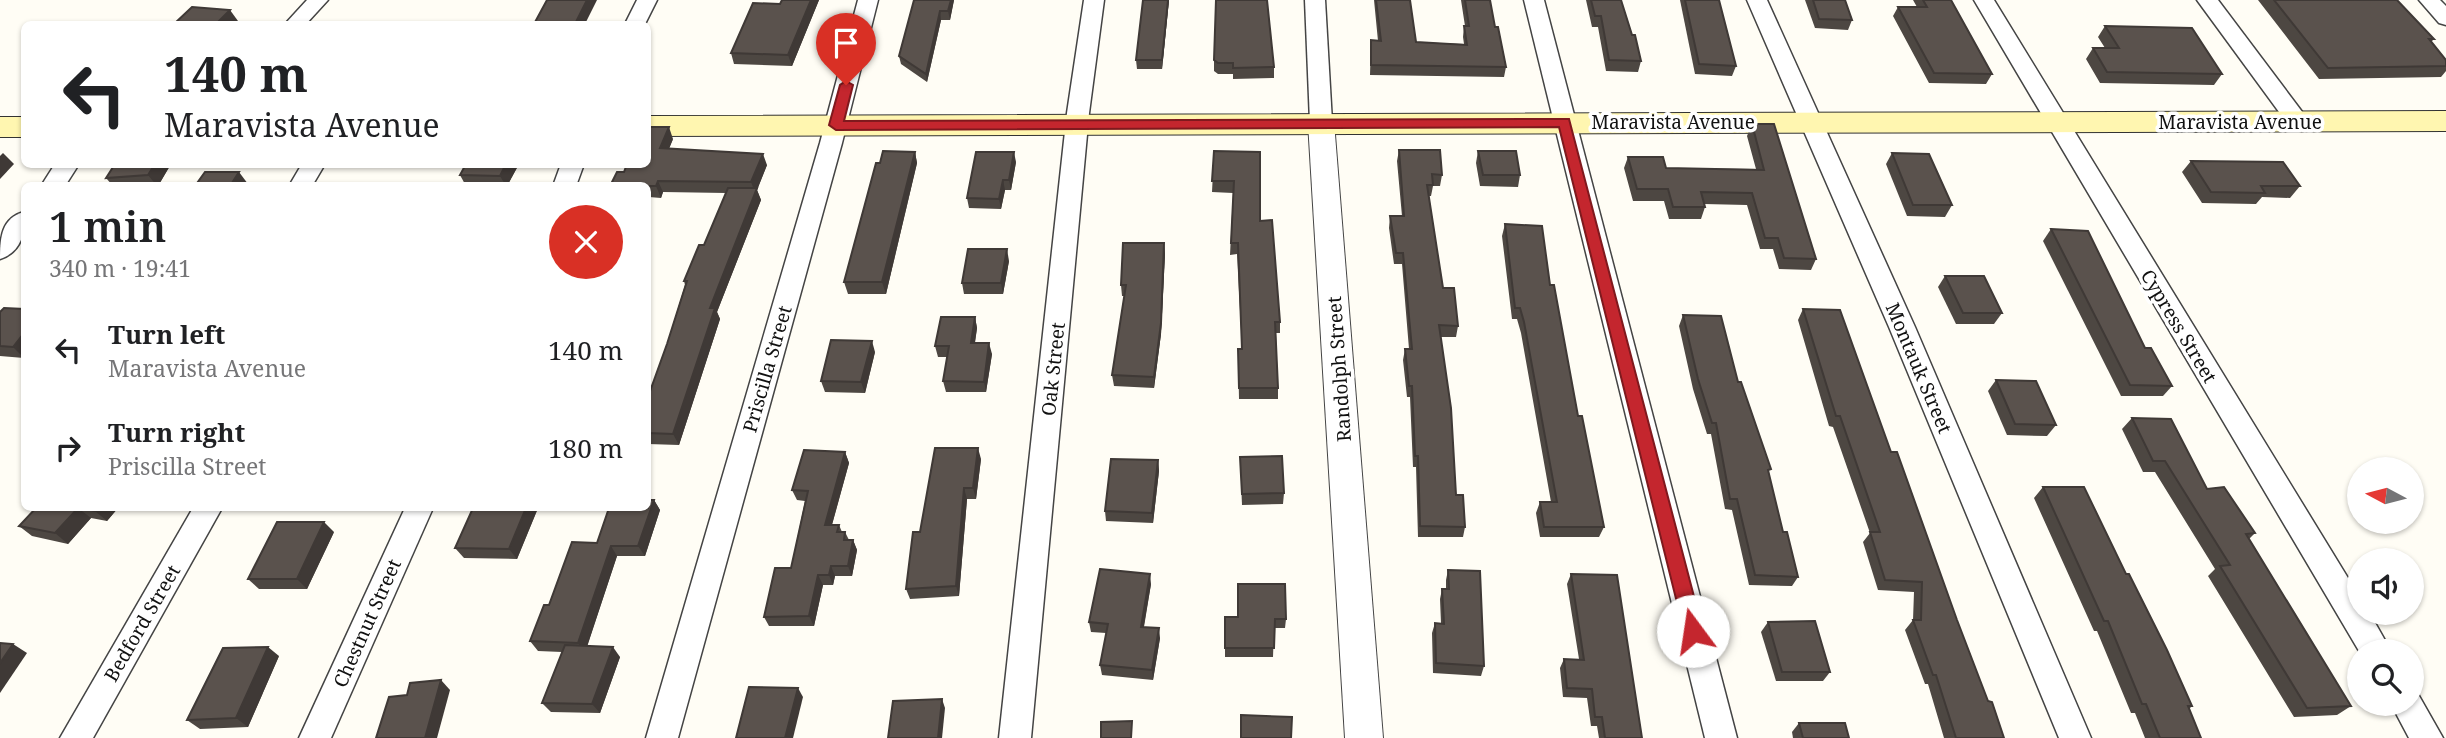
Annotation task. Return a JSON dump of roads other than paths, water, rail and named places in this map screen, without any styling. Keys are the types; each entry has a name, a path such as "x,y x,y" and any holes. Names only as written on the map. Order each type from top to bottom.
{"main road":[{"name":"Maravista Avenue","path":"651,126 1321,122 2446,121"},
{"path":"0,127 21,127"}],"street":[{"path":"298,21 318,0"},
{"path":"636,21 647,0"},
{"name":"Priscilla Street","path":"662,738 836,125 868,0"},
{"name":"Oak Street","path":"1015,738 1077,125 1094,0"},
{"name":"Randolph Street","path":"1315,0 1364,738"},
{"path":"1534,0 1720,738"},
{"name":"Montauk Street","path":"1757,0 1813,122 2075,738"},
{"name":"Cypress Street","path":"1984,0 2369,639"},
{"path":"2207,0 2298,122"},
{"path":"2429,0 2446,19"},
{"path":"0,250 21,224"},
{"name":"Bedford Street","path":"76,738 206,511"},
{"name":"Chestnut Street","path":"315,738 418,511"},
{"path":"2414,716 2427,738"}]}
